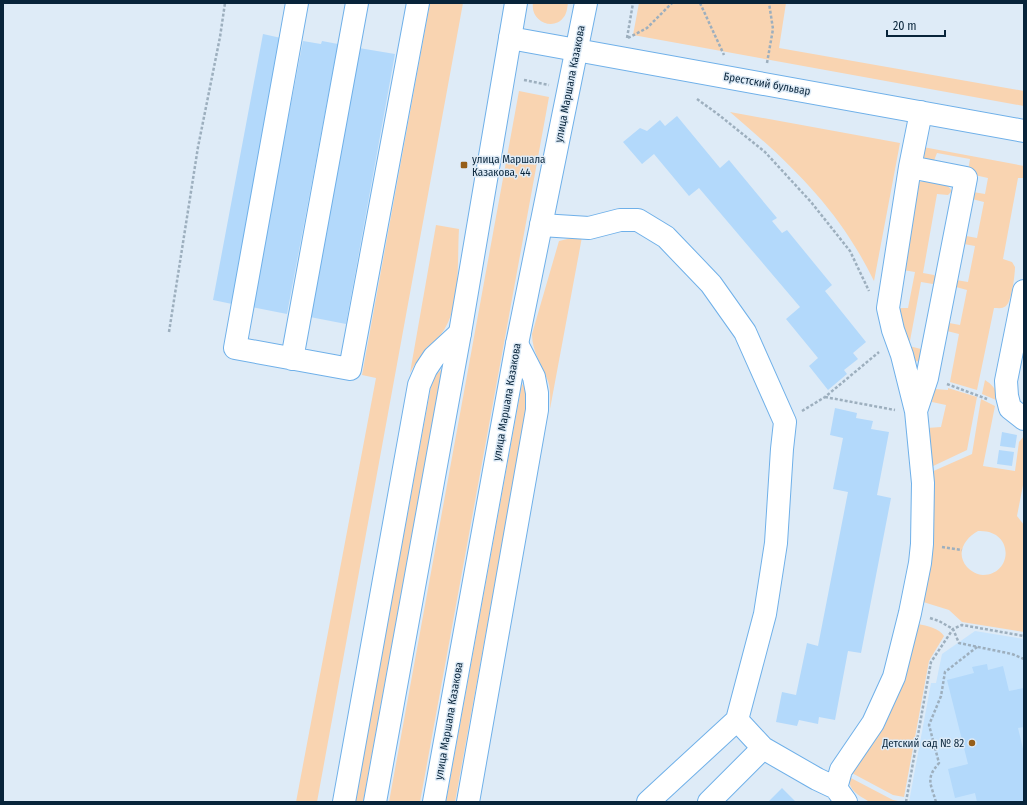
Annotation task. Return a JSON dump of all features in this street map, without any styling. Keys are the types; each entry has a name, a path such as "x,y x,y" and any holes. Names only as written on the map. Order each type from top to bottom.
{"main road":[{"path":"297,3 235,348 350,369 418,3"},
{"path":"292,359 357,3"},
{"path":"374,802 460,333 516,3"},
{"name":"улица Маршала Казакова","path":"434,802 517,344 586,3"},
{"name":"Брестский бульвар","path":"510,38 1024,131"},
{"path":"841,795 842,770 873,723 894,676 910,613 920,562 923,525 923,483 906,407 902,355 893,330 888,308 910,167 921,112"},
{"path":"906,407 927,378 966,178 910,167"},
{"path":"541,225 589,228 620,220 638,220 666,237 711,284 745,332 785,422 776,543 764,614 737,720 648,802"},
{"path":"1024,291 1006,381 1007,396 1010,408 1024,419"},
{"path":"344,802 419,385 430,363 460,333"},
{"path":"468,802 537,410 537,393 534,377 517,344"},
{"path":"737,720 763,748 817,779 841,795"},
{"path":"709,802 763,748"}],"path":[{"path":"169,332 198,147 220,37 225,3"},
{"path":"633,3 626,40 648,28 672,3"},
{"path":"700,3 724,55"},
{"path":"767,63 773,29 769,3"},
{"path":"520,79 551,85"},
{"path":"698,99 764,152 811,202 850,251 873,300 888,308"},
{"path":"825,397 898,411 906,407"},
{"path":"910,613 939,621 953,629 959,642 1012,654 1024,659"},
{"path":"906,802 931,662 953,629 962,625 1024,636"},
{"path":"936,802 930,779 931,772 939,763 929,725 942,696 945,672 977,647"}],"shaded area":[{"path":"430,3 463,3 317,802 296,802 376,378 362,375"},
{"path":"533,3 568,3 566,13 563,18 554,24 548,24 543,22 535,15"},
{"path":"639,3 786,3 779,48 1024,91 1024,106 633,35"},
{"path":"519,91 549,97 420,802 389,802"},
{"path":"730,112 900,143 874,281 845,231 829,209 793,169"},
{"path":"923,147 1024,166 1024,178 1018,178 1003,259 1012,262 1015,267 1014,281 1010,299 1006,306 1002,308 994,308 977,390 950,382 959,334 947,331 949,323 960,325 967,290 956,287 956,280 968,282 975,246 964,244 966,236 977,238 984,202 972,199 973,192 985,194 988,178 970,174 968,171 970,159 937,153 933,163 921,161"},
{"path":"926,181 948,186 952,191 948,195 937,194 923,273 934,275 936,277 936,282 933,284 921,282 909,346 922,350 919,361 912,362 898,311 901,308 908,308 915,272 903,270 918,182"},
{"path":"436,225 459,229 456,295 444,330 417,361 410,373"},
{"path":"582,237 550,409 549,384 535,353 532,334 559,241"},
{"path":"442,369 363,802 355,802 431,386 433,378"},
{"path":"985,380 994,388 996,400 982,394"},
{"path":"522,384 526,392 527,407 455,802 446,802"},
{"path":"948,388 977,397 967,450 929,468 927,428 941,427 946,405 932,402 933,391 935,389 948,390"},
{"path":"981,399 995,406 983,466 1015,471 1019,442 1024,436 1024,480 1017,516 1024,525 1024,632 962,622 949,610 920,601 929,473 972,454","holes":["978,531 990,532 999,537 1004,544 1006,552 1004,561 1000,568 993,573 983,575 974,572 967,567 963,562 962,551 963,546 973,534"]},
{"path":"918,624 936,629 944,636 929,661 904,797 893,795 850,772"},
{"name":"Детский сад № 82","path":"975,631 1024,639 1024,802 909,802 931,683 936,683 942,654"},
{"path":"849,777 893,800 903,802 870,802 852,789 849,782"}],"building":[{"path":"263,34 281,38 232,304 213,300"},
{"path":"303,41 321,44 322,41 338,44 287,314 252,307"},
{"path":"359,48 395,54 346,324 310,317"},
{"path":"677,116 720,168 729,160 777,218 772,221 782,233 787,230 832,285 825,291 866,342 853,353 858,359 844,370 847,374 828,390 809,366 818,358 786,319 800,307 699,188 689,196 654,154 642,164 623,142 640,128 647,131 660,120 665,126"},
{"path":"835,408 857,413 856,418 873,421 871,429 889,432 877,495 891,498 861,653 848,651 835,720 819,717 818,724 799,720 797,726 776,722 782,692 796,695 807,643 818,646 848,492 833,489 843,438 830,435"},
{"path":"1002,432 1017,435 1015,448 1000,446"},
{"path":"999,450 1014,452 1012,466 997,464"},
{"path":"987,664 988,670 1003,666 1009,691 1024,688 1024,727 1018,728 1024,753 1024,802 977,802 975,793 955,798 948,769 968,764 947,680 974,673 972,667"},
{"path":"782,788 796,802 768,802"}],"place":[{"name":"улица Маршала Казакова, 44","path":"464,165"},
{"name":"Детский сад № 82","path":"972,743"}]}
